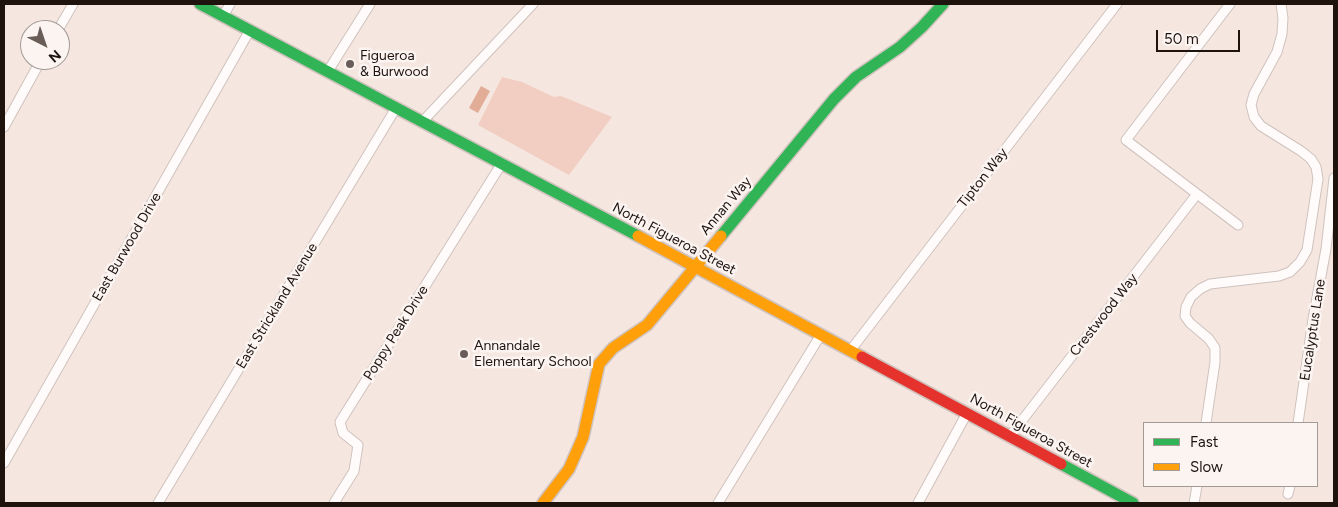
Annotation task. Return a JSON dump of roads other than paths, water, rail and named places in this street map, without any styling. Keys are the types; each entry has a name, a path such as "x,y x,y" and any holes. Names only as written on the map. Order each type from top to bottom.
{"main road":[{"name":"North Figueroa Street","path":"200,4 502,163 1133,503"},
{"name":"Annan Way","path":"543,503 569,468 583,437 599,364 613,348 647,325 834,99 856,77 900,47 943,4"}],"street":[{"path":"64,20 73,4"},
{"path":"223,16 230,4"},
{"path":"328,72 370,4"},
{"path":"422,122 533,4"},
{"name":"Tipton Way","path":"850,351 1117,4"},
{"path":"1230,4 1126,140 1238,225"},
{"path":"1206,422 1216,362 1215,348 1209,339 1190,323 1185,316 1186,307 1200,289 1210,284 1279,276 1290,272 1300,262 1307,250 1318,179 1316,167 1310,159 1261,126 1254,117 1251,105 1254,94 1277,52 1282,34 1283,18 1281,4"},
{"name":"East Burwood Drive","path":"4,463 250,30"},
{"path":"4,127 35,70"},
{"name":"East Strickland Avenue","path":"158,503 396,108"},
{"name":"Poppy Peak Drive","path":"334,503 354,471 358,445 343,433 340,422 502,163"},
{"path":"1318,179 1334,179"},
{"name":"Eucalyptus Lane","path":"1298,422 1313,319 1326,249 1334,179"},
{"name":"Crestwood Way","path":"1010,436 1198,194"},
{"path":"718,503 820,336"},
{"path":"918,503 967,413"},
{"path":"1194,503 1197,487"}],"place":[{"name":"Figueroa & Burwood","path":"350,64"},
{"name":"Annandale Elementary School","path":"464,354"}]}
